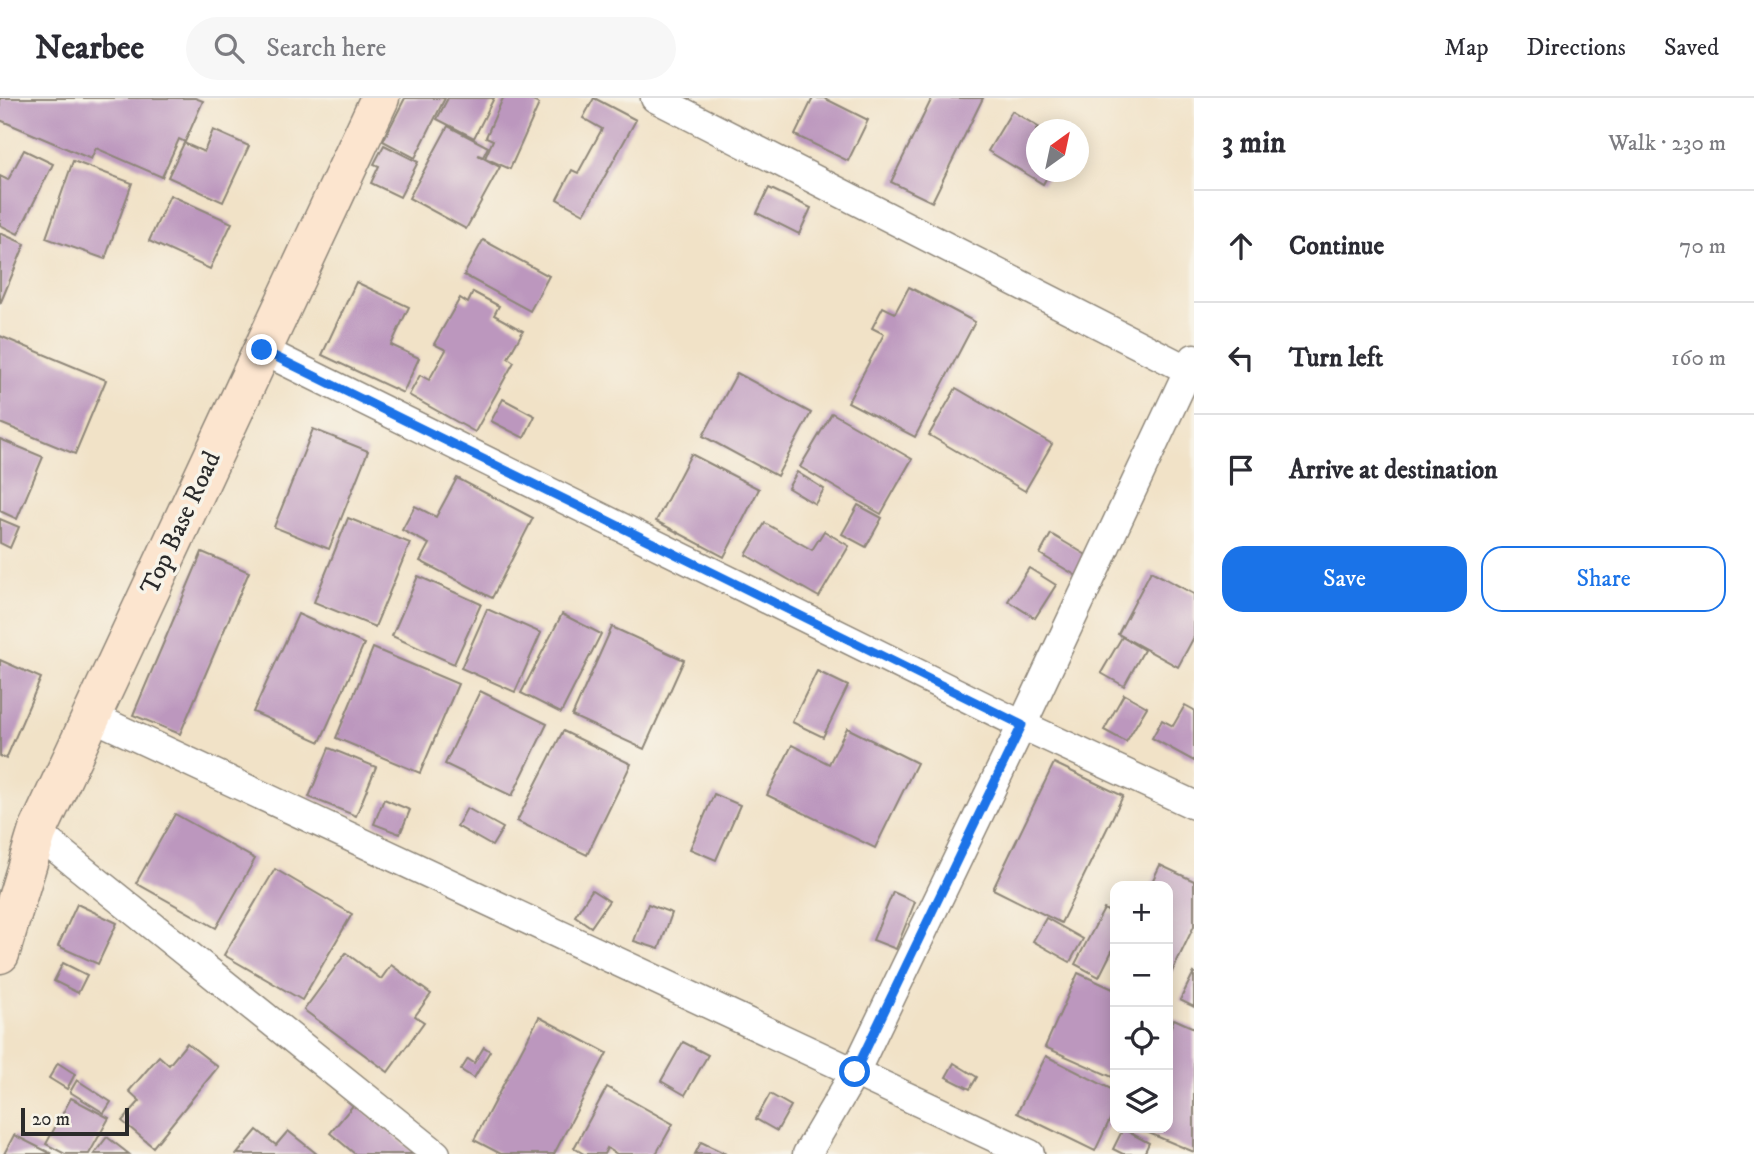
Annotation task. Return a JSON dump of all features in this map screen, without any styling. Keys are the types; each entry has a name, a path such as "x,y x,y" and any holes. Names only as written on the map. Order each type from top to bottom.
{"street":[{"name":"Top Base Road","path":"0,954 37,833 380,98"},
{"path":"655,98 1192,367 855,1072 807,1154"},
{"path":"262,350 1022,725 1194,805"},
{"path":"91,716 1030,1154"},
{"path":"37,833 436,1154"}],"building":[{"path":"0,98 195,98 203,101 185,142 179,139 162,177 96,148 91,159 0,120"},
{"path":"405,98 445,98 415,158 383,141"},
{"path":"448,98 494,98 474,138 437,119"},
{"path":"503,98 527,98 539,104 510,169 485,158 493,140 486,137"},
{"path":"594,98 636,120 584,214 557,199 572,170 578,173 602,129 583,118"},
{"path":"813,98 824,98 868,120 848,161 795,135"},
{"path":"932,98 983,98 932,202 891,182"},
{"path":"1012,111 1026,120 1026,174 988,151"},
{"path":"448,126 488,147 483,157 478,155 500,167 466,229 409,198"},
{"path":"213,130 249,146 223,202 168,177 184,143 204,152"},
{"path":"384,145 418,162 400,197 371,183 379,166 374,164"},
{"path":"24,150 53,164 18,234 0,225 0,176 8,180"},
{"path":"73,161 132,183 105,259 46,238"},
{"path":"769,188 811,208 799,234 757,213"},
{"path":"170,195 232,223 210,269 149,241"},
{"path":"0,233 25,244 0,304"},
{"path":"483,240 549,276 530,311 464,275"},
{"path":"356,282 409,307 391,345 419,358 403,393 322,355"},
{"path":"909,287 975,322 915,437 848,402 884,334 872,328 883,307 895,313"},
{"path":"473,292 499,306 494,315 523,331 508,358 514,362 475,432 409,395 420,375 429,380 446,350 434,344 460,298 468,303"},
{"path":"0,336 106,380 75,454 0,423"},
{"path":"737,373 811,413 777,476 703,436"},
{"path":"956,388 1052,444 1025,491 929,435"},
{"path":"503,399 535,416 524,438 491,421"},
{"path":"832,413 912,459 881,514 800,467"},
{"path":"313,429 368,451 329,549 274,527"},
{"path":"0,439 43,457 17,519 0,511"},
{"path":"691,454 759,489 724,557 656,521"},
{"path":"797,472 824,489 815,504 788,488"},
{"path":"457,478 533,518 492,598 420,561 429,544 402,530 415,506 436,517"},
{"path":"858,505 882,518 866,547 842,534"},
{"path":"348,518 410,543 375,627 314,602"},
{"path":"0,519 19,527 10,548 0,543"},
{"path":"765,523 812,550 824,531 849,546 819,597 746,555"},
{"path":"1051,534 1088,556 1077,576 1040,554"},
{"path":"202,552 249,572 180,734 133,715"},
{"path":"1029,568 1056,585 1035,618 1008,601"},
{"path":"1151,571 1194,594 1194,637 1178,667 1118,634"},
{"path":"418,576 481,604 454,664 392,636"},
{"path":"487,609 541,633 515,692 461,668"},
{"path":"298,614 364,644 320,742 253,712"},
{"path":"562,614 601,634 561,713 521,693"},
{"path":"612,627 684,660 644,749 572,716"},
{"path":"1122,637 1144,650 1124,686 1101,673"},
{"path":"373,648 458,684 420,773 336,738"},
{"path":"0,660 41,678 6,759 0,756"},
{"path":"817,671 848,686 823,737 792,722"},
{"path":"480,691 547,724 512,796 445,764"},
{"path":"1124,694 1147,707 1126,742 1104,730"},
{"path":"1185,705 1194,710 1194,761 1152,738 1162,720 1173,726"},
{"path":"847,728 917,763 875,848 767,795 792,745 829,764"},
{"path":"563,731 631,764 587,855 517,821"},
{"path":"329,748 376,767 356,816 309,797"},
{"path":"1054,763 1123,796 1061,923 993,889"},
{"path":"714,794 740,805 716,860 690,849"},
{"path":"384,799 410,810 400,834 374,824"},
{"path":"467,808 503,828 492,846 457,826"},
{"path":"175,814 255,859 216,928 136,883"},
{"path":"1160,865 1194,881 1194,926 1173,970 1173,881 1152,881"},
{"path":"275,869 352,914 302,1000 224,955"},
{"path":"592,890 609,901 591,927 575,916"},
{"path":"893,892 915,902 896,949 873,940"},
{"path":"77,904 117,923 98,964 58,946"},
{"path":"648,904 672,913 659,949 634,941"},
{"path":"1104,909 1110,912 1110,955 1099,977 1075,964"},
{"path":"1046,918 1083,939 1070,962 1033,941"},
{"path":"346,953 381,979 391,965 431,994 415,1016 424,1022 388,1072 304,1010"},
{"path":"63,963 87,975 78,993 54,981"},
{"path":"1194,972 1194,1007 1180,1000"},
{"path":"1078,973 1110,988 1110,1076 1045,1047"},
{"path":"539,1017 607,1053 554,1154 501,1154 474,1140"},
{"path":"1174,1019 1194,1028 1194,1152 1149,1133 1173,1133"},
{"path":"683,1042 708,1055 685,1095 661,1081"},
{"path":"187,1043 218,1067 153,1147 122,1121 140,1101 129,1091 159,1056 169,1065"},
{"path":"484,1047 490,1051 474,1078 461,1070 468,1059 474,1063"},
{"path":"1046,1056 1110,1088 1110,1120 1095,1151 1017,1113"},
{"path":"58,1063 75,1074 67,1089 49,1078"},
{"path":"954,1063 977,1077 970,1089 946,1077"},
{"path":"77,1080 111,1102 104,1113 70,1092"},
{"path":"607,1087 673,1124 656,1154 617,1154 607,1148 604,1154 584,1154 574,1148"},
{"path":"770,1094 791,1106 777,1131 756,1119"},
{"path":"71,1098 109,1118 89,1154 65,1154 46,1144"},
{"path":"355,1103 416,1154 355,1154 330,1133"},
{"path":"257,1130 276,1145 288,1131 317,1154 237,1154"},
{"path":"1121,1133 1130,1133 1149,1143 1144,1154 1123,1154 1113,1149"},
{"path":"14,1135 52,1154 4,1154"},
{"path":"107,1137 129,1154 94,1154"},
{"path":"701,1142 726,1154 695,1154"}],"route":[{"path":"262,350 1022,725 855,1072"}]}
